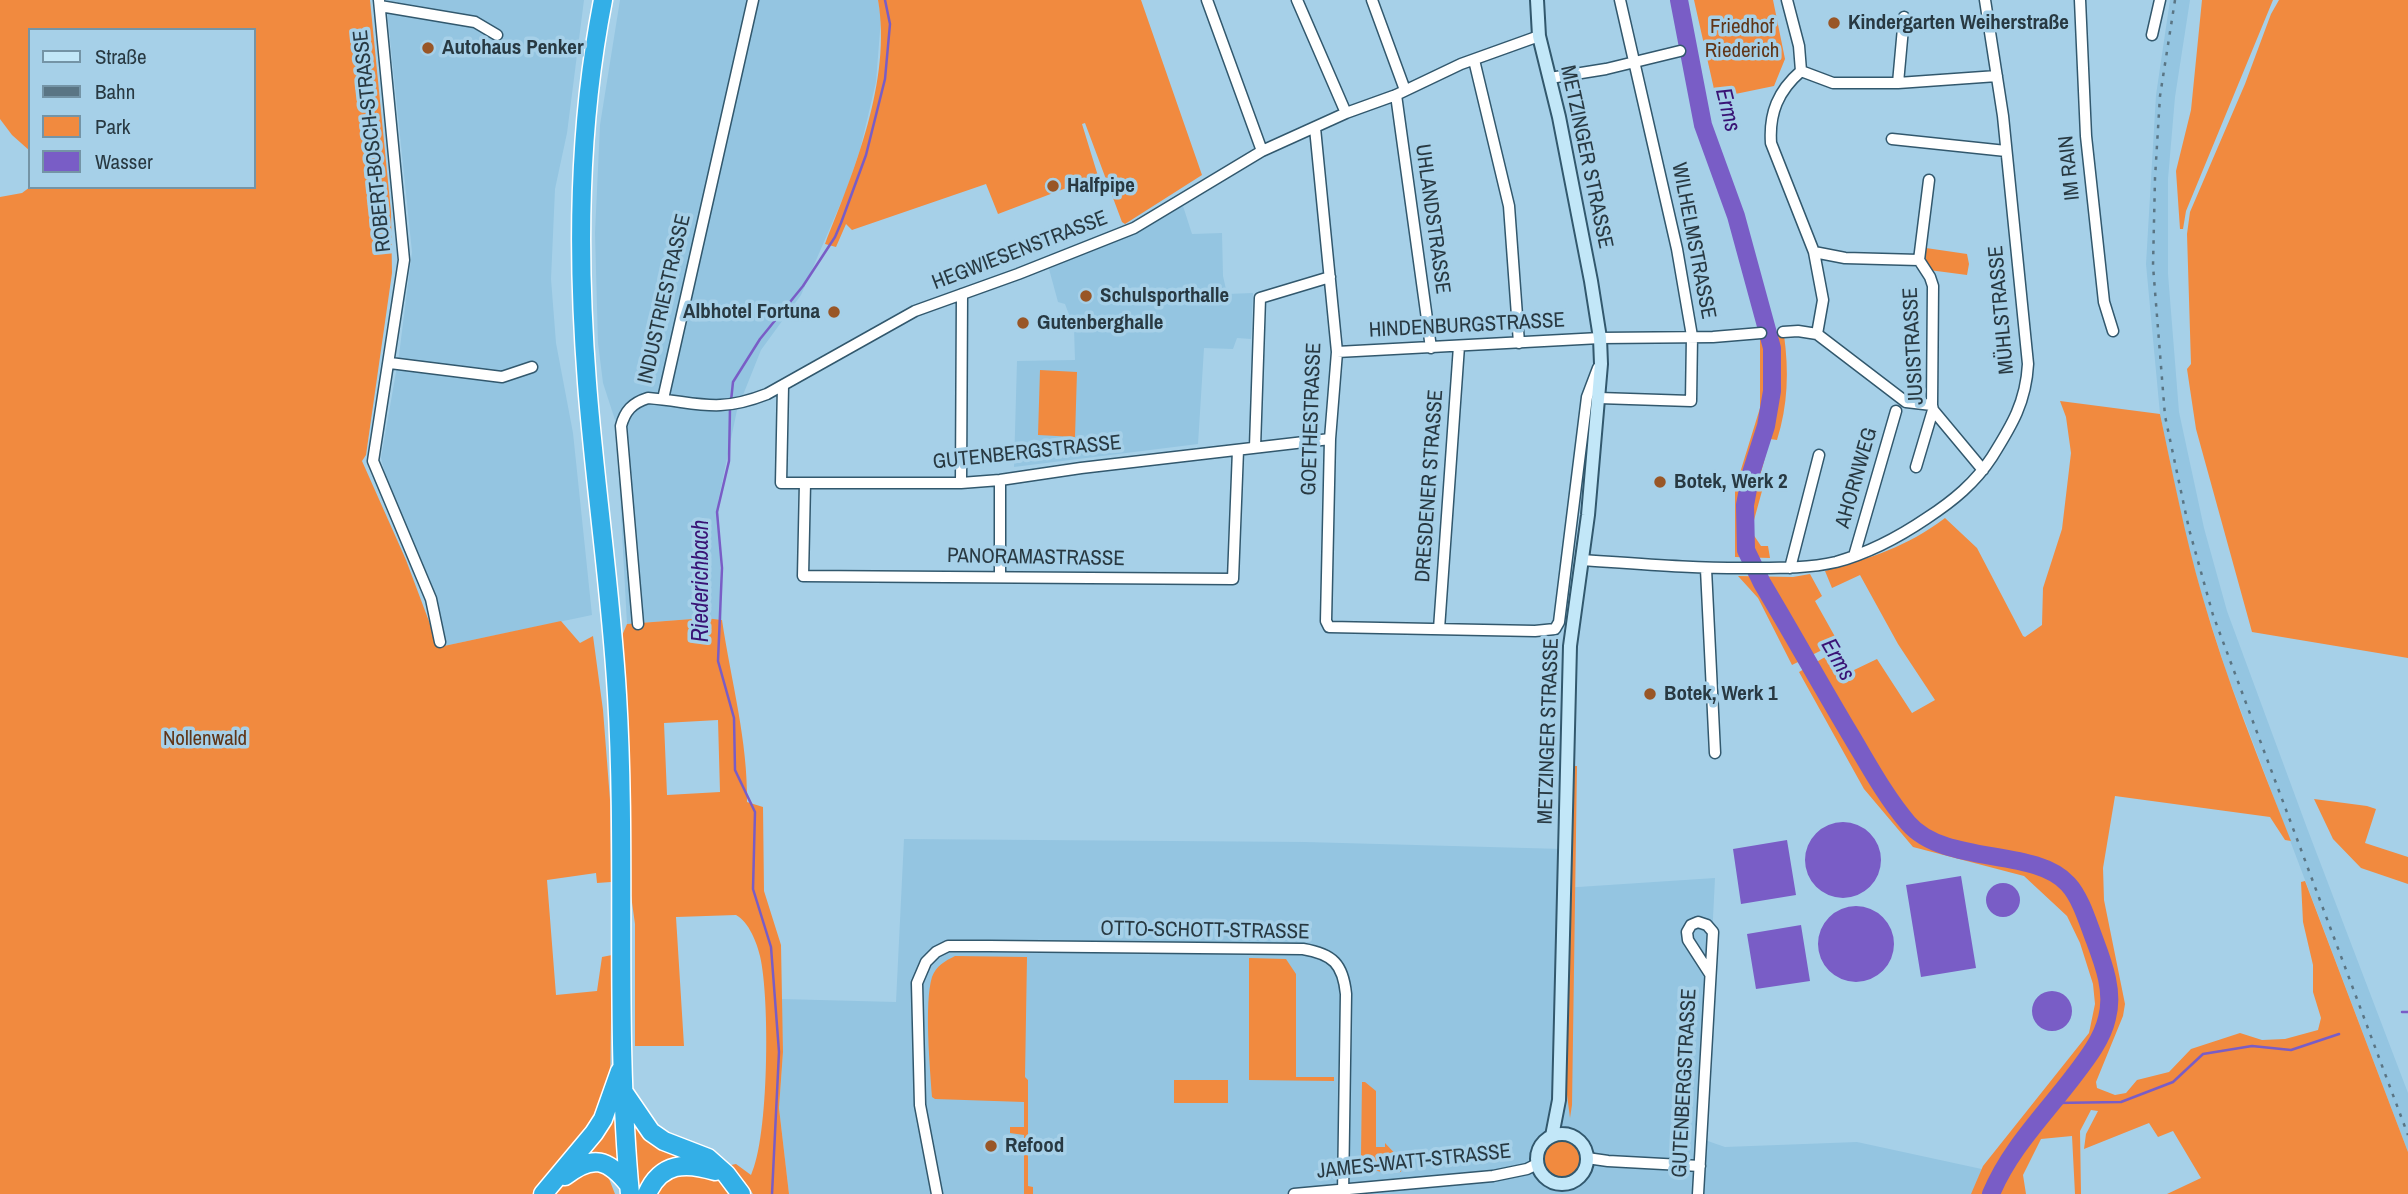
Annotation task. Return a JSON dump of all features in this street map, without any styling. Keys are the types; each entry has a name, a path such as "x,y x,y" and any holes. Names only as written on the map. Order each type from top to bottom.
{"highway":[{"path":"603,0 590,79 583,151 581,273 587,387 612,625 621,768 623,1064 630,1190"},
{"path":"543,1194 598,1126 623,1064"},
{"path":"624,1093 651,1132 676,1146 708,1158 726,1174 741,1194"},
{"path":"543,1194 573,1170 586,1163 598,1161 612,1166 630,1190"},
{"path":"647,1194 661,1173 674,1167 694,1164 726,1174"}],"street":[{"name":"INDUSTRIESTRASSE","path":"638,624 621,426 624,415 638,401 648,398 663,399 753,0"},
{"path":"1207,0 1262,151"},
{"path":"1297,0 1346,113"},
{"name":"UHLANDSTRASSE","path":"1372,0 1400,92 1431,348"},
{"name":"METZINGER STRASSE","path":"1537,0 1539,36 1578,212 1600,338 1601,364 1570,646 1559,1100 1552,1136"},
{"name":"WILHELMSTRASSE","path":"1599,398 1691,401 1692,336 1678,249 1620,0"},
{"path":"1787,0 1799,46 1801,71 1781,92 1773,110 1771,143 1814,252 1823,300 1817,334"},
{"name":"MÜHLSTRASSE","path":"1581,561 1706,569 1816,566 1854,556 1903,534 1966,489 1983,470 2020,408 2027,386 2028,364 2006,151 1985,0"},
{"name":"IM RAIN","path":"2080,0 2086,136 2104,302 2113,331"},
{"path":"2152,35 2160,0"},
{"path":"379,3 475,22 496,35"},
{"name":"ROBERT-BOSCH-STRASSE","path":"379,3 404,260 373,461 431,599 440,642"},
{"path":"1898,83 1904,17"},
{"name":"HEGWIESENSTRASSE","path":"663,399 725,406 783,386 915,311 1133,228 1262,151 1346,113 1539,36"},
{"path":"1550,78 1636,63 1680,51"},
{"path":"1474,60 1509,206 1519,343"},
{"path":"1801,71 1833,83 1898,83 1997,76"},
{"name":"GOETHESTRASSE","path":"1315,128 1337,352 1330,439 1326,621 1329,627 1439,629"},
{"path":"1892,139 2006,151"},
{"path":"1919,260 1929,180"},
{"name":"JUSISTRASSE","path":"1814,252 1845,258 1919,260 1933,286 1933,407 1983,470"},
{"path":"1255,447 1260,298 1330,277"},
{"path":"961,482 962,294"},
{"path":"1783,332 1817,334 1906,402 1933,407 1916,467"},
{"name":"WILHELMSTRASSE","path":"1692,336 1761,333"},
{"name":"HINDENBURGSTRASSE","path":"1337,352 1600,338 1692,336"},
{"name":"DRESDENER STRASSE","path":"1439,629 1459,346"},
{"path":"390,363 502,377 532,367"},
{"name":"METZINGER STRASSE","path":"1439,629 1555,629 1559,622 1587,397 1601,364"},
{"name":"GUTENBERGSTRASSE","path":"783,386 781,483 1000,480 1075,468 1330,439"},
{"name":"AHORNWEG","path":"1854,556 1896,411"},
{"name":"PANORAMASTRASSE","path":"806,483 803,576 1233,579 1238,450"},
{"path":"1790,568 1819,454"},
{"path":"1000,480 1000,577"},
{"path":"1706,569 1715,753"},
{"name":"GUTENBERGSTRASSE","path":"1698,1194 1713,932 1707,925 1698,922 1691,925 1687,932 1688,940 1710,974"},
{"name":"OTTO-SCHOTT-STRASSE","path":"937,1194 924,1129 918,1077 917,983 926,962 936,952 948,946 1303,949 1326,955 1341,970 1346,994 1343,1192"},
{"name":"METZINGER STRASSE","path":"1559,1100 1570,1135"},
{"path":"1570,1135 1579,1140 1585,1148 1586,1168 1568,1188 1560,1184 1552,1188 1537,1164 1539,1147 1552,1136 1570,1135"},
{"path":"1587,1158 1700,1166"},
{"name":"JAMES-WATT-STRASSE","path":"1294,1194 1343,1192 1493,1176 1525,1170 1537,1164"}],"shaded area":[{"path":"386,0 584,0 567,133 555,189 551,279 556,343 573,433 592,615 444,646 430,580 387,482 381,458 399,355 412,252"},
{"path":"620,0 878,0 881,18 876,82 860,150 846,191 801,295 761,350 737,410 718,502 722,620 705,618 627,624 616,423 603,383 598,343 595,233 600,125"},
{"path":"2170,0 2190,0 2175,97 2168,179 2168,274 2179,412 2204,528 2227,611 2408,1093 2408,1152 2227,674 2184,530 2160,414 2146,264 2156,95"},
{"path":"1183,206 1192,234 1222,233 1223,276 1227,294 1253,293 1251,339 1237,338 1233,349 1204,348 1198,444 1014,467 1017,361 1075,360 1074,328 1065,304 1058,302 1049,269"},
{"path":"904,839 1305,842 1563,849 1563,888 1715,878 1702,1139 1725,1147 1857,1142 2014,1176 2018,1194 789,1194 779,1108 783,1053 781,999 896,1002"}],"green space":[{"name":"Nollenwald","path":"0,0 370,0 391,212 392,273 366,455 362,461 406,560 433,632 444,646 561,621 580,643 593,636 603,710 610,800 611,882 597,883 596,873 547,880 556,995 597,991 602,957 612,955 610,1088 598,1121 551,1171 534,1194 0,1194 0,197 22,193 28,188 256,189 256,28 28,28 28,149 0,119"},
{"path":"878,0 1141,0 1202,175 1125,224 1085,123 1082,124 1098,176 998,214 986,184 852,230 846,224 836,247 825,244 858,156 875,93 880,62"},
{"name":"Friedhof Riederich","path":"1694,0 1773,0 1785,59 1774,86 1716,98"},
{"path":"2202,0 2273,0 2186,211 2183,229 2180,229 2176,171 2191,110"},
{"path":"2279,0 2408,0 2408,658 2252,632 2196,429 2187,369 2191,364 2187,234 2190,212"},
{"path":"1926,248 1967,254 1967,275 1929,270 1925,257"},
{"path":"1760,335 1784,335 1787,362 1783,414 1777,440 1770,439 1760,476 1765,480 1751,531 1761,546 1768,546 1770,558 1735,557 1735,489 1760,408"},
{"path":"1040,370 1077,372 1075,437 1038,435"},
{"path":"2060,401 2160,414 2190,550 2211,626 2243,719 2291,841 2285,840 2270,817 2115,796 2103,868 2104,900 2125,1004 2123,1016 2096,1082 2097,1088 2115,1095 2126,1093 2137,1080 2169,1072 2191,1049 2240,1033 2262,1040 2285,1039 2318,1030 2321,1018 2313,992 2313,965 2303,922 2301,882 2305,881 2408,1152 2408,1194 2167,1194 2201,1178 2173,1131 2158,1137 2149,1123 2084,1149 2086,1134 2098,1111 2091,1110 2080,1131 2081,1194 2075,1194 2072,1136 2041,1139 2023,1175 2026,1194 1971,1194 1983,1166 2089,1033 2095,1004 2093,984 2080,943 2067,916 2024,876 1913,847 1864,789 1799,672 1839,649 1852,671 1877,659 1912,713 1935,700 1898,644 1860,575 1832,588 1825,571 1902,544 1945,518 1977,548 2023,636 2042,625 2043,588 2062,529 2071,453 2066,417"},
{"path":"1810,574 1822,596 1815,601 1838,642 1792,665 1758,598 1738,576 1793,577"},
{"path":"705,618 722,620 742,734 747,802 763,807 764,891 781,945 783,1052 779,1108 789,1194 753,1194 745,1182 726,1166 736,1164 751,1175 757,1157 764,1101 766,1034 763,976 755,939 741,918 736,915 676,917 684,1046 635,1046 635,924 629,881 621,638 627,624","holes":["718,720 720,792 667,795 664,723"]},
{"path":"1572,766 1577,766 1570,1118 1565,1079"},
{"path":"2314,799 2376,809 2365,843 2408,857 2408,884 2361,868 2333,839"},
{"path":"955,956 1027,957 1025,1077 1028,1080 1028,1186 1033,1187 1033,1194 1024,1194 1024,1135 1010,1133 1010,1127 1024,1127 1024,1102 932,1097 928,1036 930,988 936,970"},
{"path":"1249,958 1286,959 1296,974 1296,1077 1334,1077 1334,1081 1249,1080"},
{"path":"1174,1080 1228,1080 1228,1103 1174,1103"},
{"path":"1362,1082 1376,1091 1376,1147 1385,1147 1385,1143 1402,1161 1401,1172 1377,1171 1368,1166 1361,1155"},
{"path":"616,1097 621,1165 573,1163"},
{"path":"632,1119 696,1158 638,1194"},
{"path":"1562,1140 1575,1146 1581,1159 1575,1172 1562,1178 1549,1172 1543,1159 1549,1146"},
{"path":"587,1170 606,1171 615,1194 550,1194 564,1183"},
{"path":"706,1171 734,1194 650,1194 665,1175"}],"water":[{"path":"1843,822 1858,825 1870,833 1878,845 1881,860 1878,875 1870,887 1858,895 1843,898 1828,895 1816,887 1808,875 1805,860 1808,845 1816,833 1828,825"},
{"path":"1787,840 1796,895 1741,904 1733,849"},
{"path":"1961,876 1976,968 1921,977 1906,885"},
{"path":"2003,883 2015,888 2020,900 2015,912 2003,917 1991,912 1986,900 1991,888"},
{"path":"1856,906 1871,909 1883,917 1891,929 1894,944 1891,959 1883,971 1871,979 1856,982 1841,979 1829,971 1821,959 1818,944 1821,929 1829,917 1841,909"},
{"path":"1801,925 1810,981 1756,989 1747,934"},
{"path":"2052,991 2060,992 2066,997 2071,1003 2071,1019 2066,1025 2060,1030 2052,1031 2044,1030 2038,1025 2033,1019 2032,1011 2033,1003 2038,997 2044,992"}],"waterway":[{"name":"Riederichbach","path":"731,401 733,382 760,339 803,286 841,223 866,155 885,79 890,24 885,0"},
{"name":"Erms","path":"1679,0 1703,125 1736,216 1772,348 1772,391 1766,426 1751,473 1745,505 1746,550 1762,583 1870,768 1908,823 1924,836 1944,845 2034,865 2053,873 2068,884 2077,896 2105,969 2109,1008 2101,1034 2083,1064 2007,1162 1991,1194"},
{"name":"Riederichbach","path":"730,408 729,461 717,512 722,568 718,661 734,718 735,770 755,812 753,889 771,947 779,1052 772,1194"},
{"path":"2402,1012 2408,1012"},
{"path":"2054,1103 2121,1102 2173,1082 2203,1054 2252,1046 2291,1050 2339,1034"}],"railway":[{"path":"2175,0 2160,96 2155,178 2153,266 2165,416 2189,529 2213,615 2408,1135"}],"place":[{"name":"Kindergarten Weiherstraße","path":"1834,23"},
{"name":"Autohaus Penker","path":"428,48"},
{"name":"Halfpipe","path":"1053,186"},
{"name":"Schulsporthalle","path":"1086,296"},
{"name":"Albhotel Fortuna","path":"834,312"},
{"name":"Gutenberghalle","path":"1023,323"},
{"name":"Botek, Werk 2","path":"1660,482"},
{"name":"Botek, Werk 1","path":"1650,694"},
{"name":"Refood","path":"991,1146"}]}
